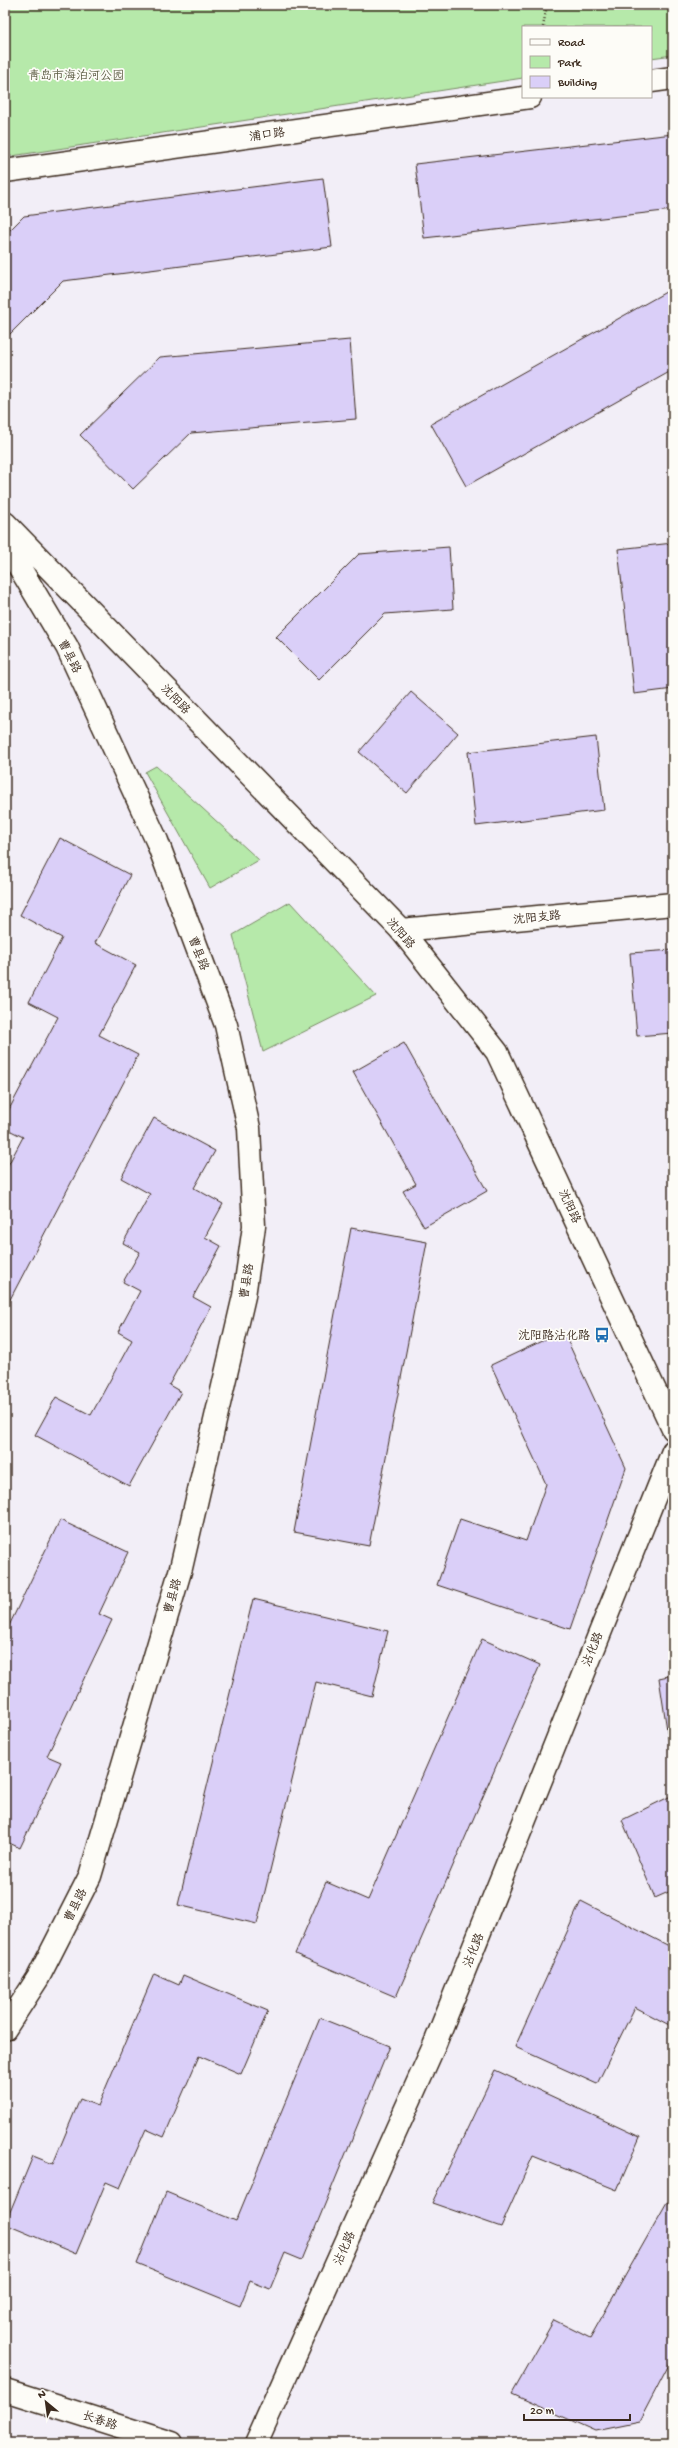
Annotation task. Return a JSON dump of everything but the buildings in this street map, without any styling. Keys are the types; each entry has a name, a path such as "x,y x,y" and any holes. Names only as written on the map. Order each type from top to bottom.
{"street":[{"path":"652,81 673,78"},
{"name":"浦口路","path":"5,171 523,98"},
{"name":"沈阳路","path":"5,523 401,930 497,1052 673,1429"},
{"name":"曹县路","path":"5,543 67,647 154,834 226,1024 249,1128 254,1226 244,1296 181,1568 90,1876 38,1978 5,2029"},
{"name":"沈阳支路","path":"401,930 673,904"},
{"name":"沾化路","path":"256,2443 434,2046 673,1451"},
{"name":"长春路","path":"5,2390 172,2443"}],"path":[{"path":"543,26 547,5"}],"green space":[{"name":"青岛市海泊河公园","path":"5,5 673,5 673,55 652,58 652,26 522,26 522,78 5,157"},
{"path":"156,766 259,860 210,888 145,772"},
{"path":"290,902 376,996 263,1052 233,935"}],"place":[{"name":"沈阳路沾化路","path":"602,1335"}]}
